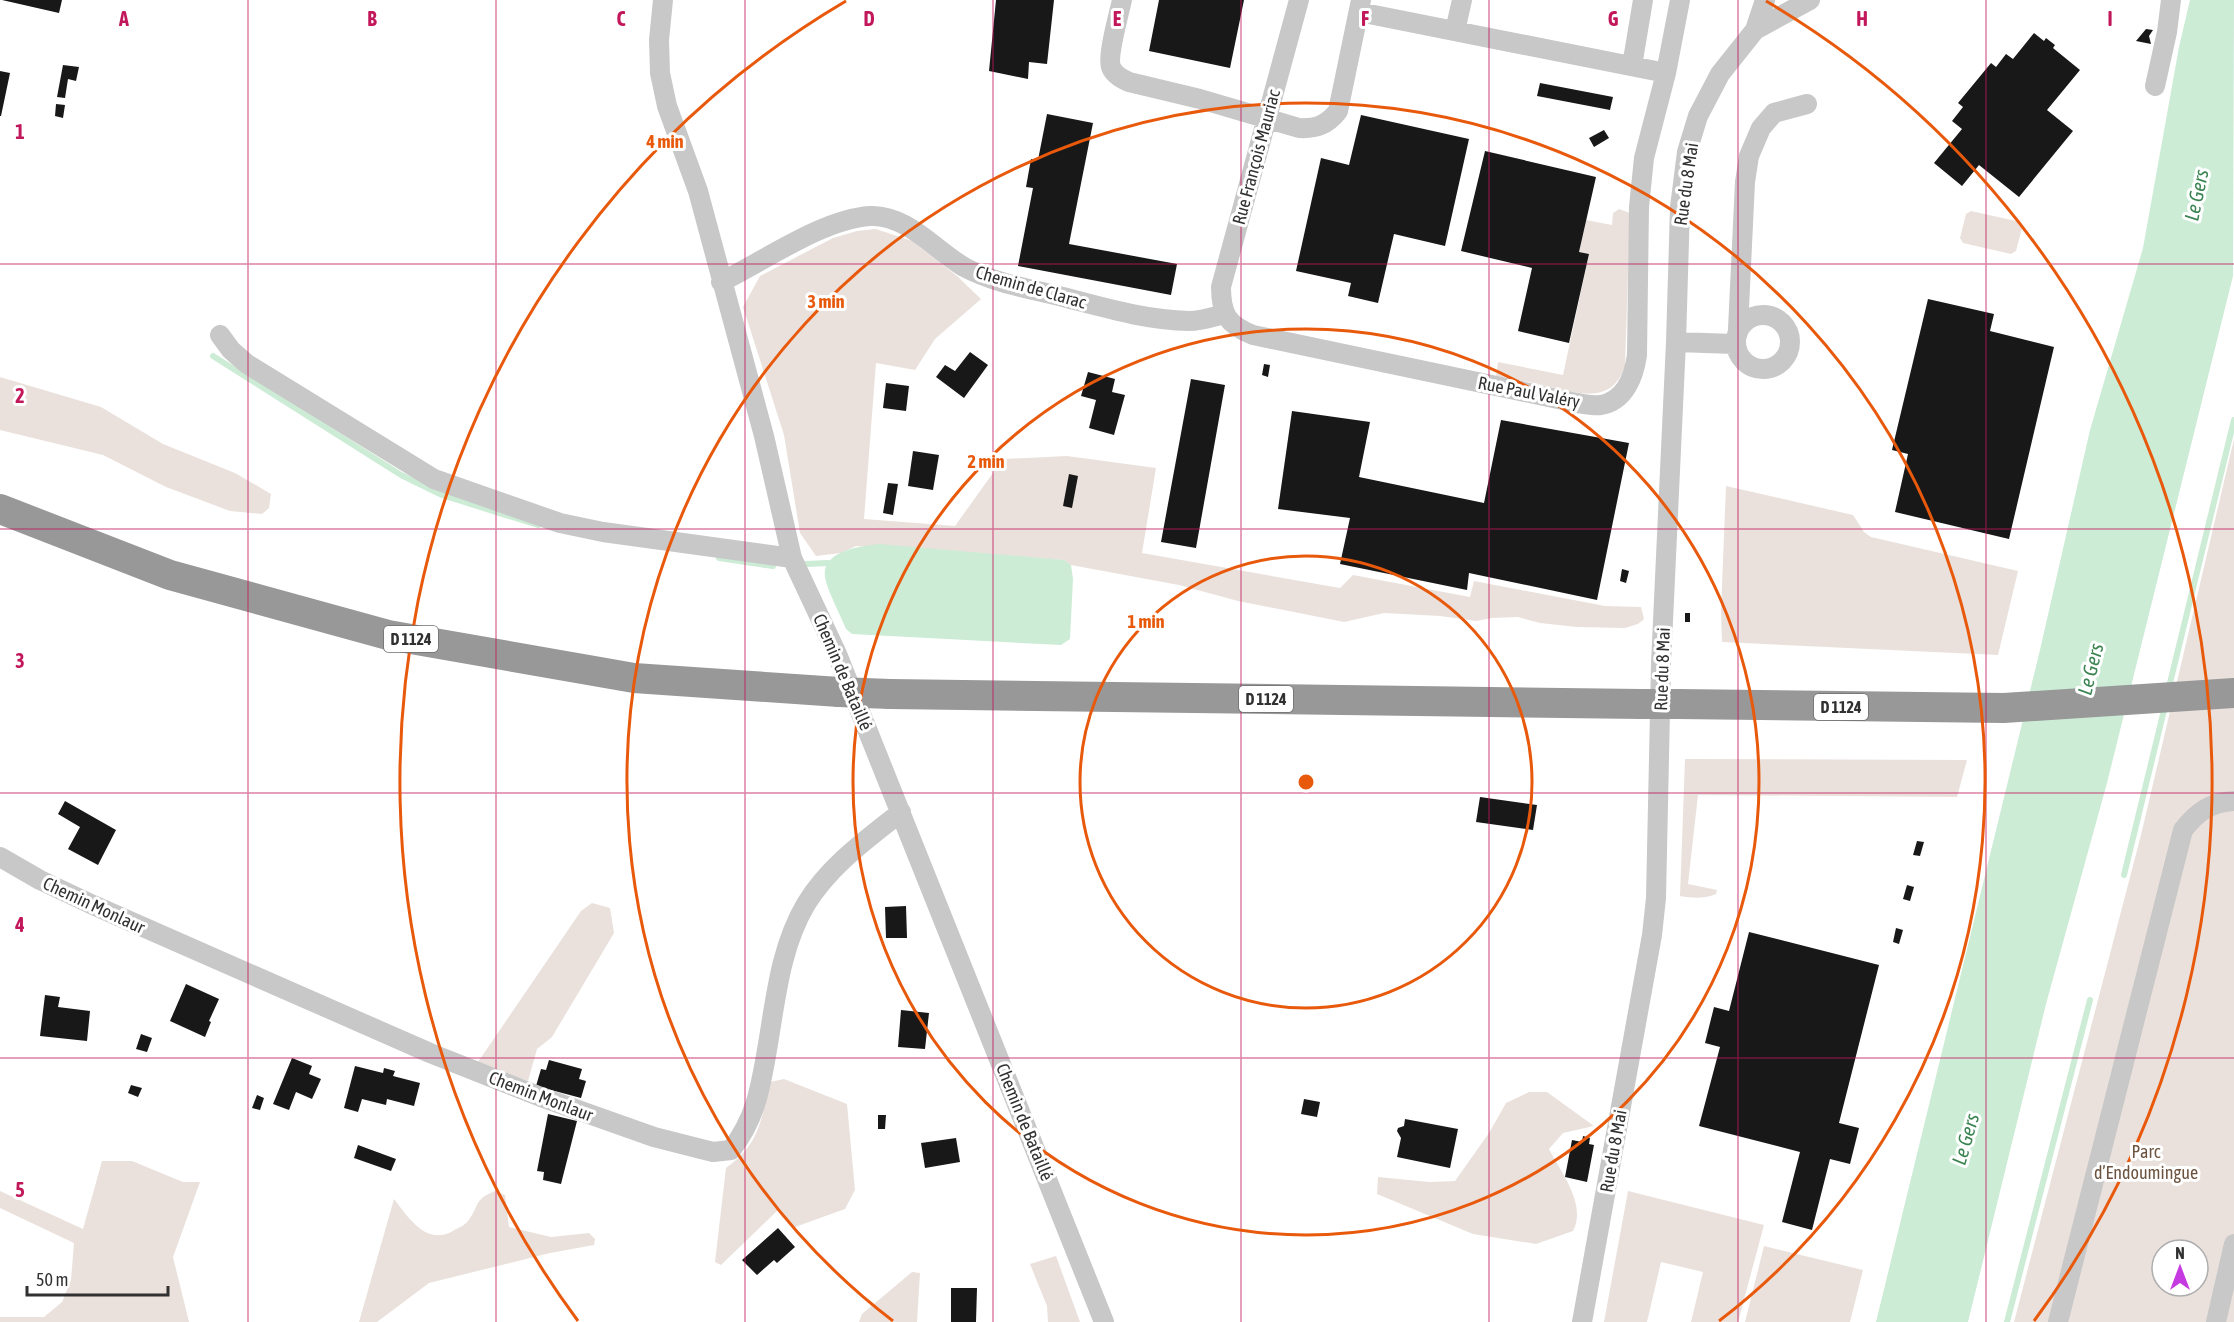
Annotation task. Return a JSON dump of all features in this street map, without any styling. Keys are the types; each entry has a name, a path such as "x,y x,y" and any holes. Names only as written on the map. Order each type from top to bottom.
{"highway":[{"name":"D 1124","path":"0,509 170,575 388,635 634,678 890,694 2004,708 2234,693"}],"street":[{"name":"Chemin de Bataillé","path":"663,0 659,40 662,84 667,106 698,191 764,436 792,558 837,654 1104,1322"},
{"path":"1122,0 1110,57 1111,68 1119,77 1129,82 1200,99 1299,128 1313,129 1332,119 1338,111 1360,6 1393,9 1455,31 1666,73"},
{"name":"Rue François Mauriac","path":"1224,314 1221,304 1221,287 1299,0"},
{"path":"1455,31 1462,0"},
{"path":"1632,66 1643,0"},
{"name":"Rue Paul Valéry","path":"1224,314 1237,328 1253,335 1293,344 1577,403 1600,405 1617,398 1627,388 1636,364 1639,207 1644,158 1666,73 1680,0"},
{"name":"Rue du 8 Mai","path":"1582,1322 1652,935 1656,898 1661,664 1680,207 1687,152 1698,116 1720,74 1755,30 1765,0"},
{"name":"Rue du 8 Mai","path":"1755,30 1809,0"},
{"path":"2155,86 2167,32 2171,0"},
{"path":"1676,342 1737,337 1745,182 1749,156 1761,128 1774,113 1807,104"},
{"name":"Chemin de Clarac","path":"721,282 825,227 849,218 872,216 889,218 906,226 965,267 998,281 1145,318 1192,321 1224,314"},
{"path":"220,335 231,350 247,364 434,479 560,523 603,532 792,558"},
{"path":"2058,1322 2183,830 2193,817 2207,807 2221,802 2234,801"},
{"name":"Chemin Monlaur","path":"0,857 40,880 125,919 430,1053 563,1105 654,1137 713,1152 731,1150 743,1134 753,1114 780,974 790,938 807,904 831,872 858,845 901,812"},
{"path":"2216,1322 2234,1244"}],"green space":[{"path":"1619,209 1630,213 1625,366 1619,378 1604,391 1584,393 1496,376 1498,362 1563,375 1589,254 1579,252 1586,220 1612,225 1613,213"},
{"path":"1971,211 2016,221 2022,228 2016,251 2011,254 1963,243 1960,238 1966,214"},
{"path":"876,229 912,241 957,276 981,299 935,339 915,370 876,363 864,519 955,526 1003,459 1067,456 1156,468 1142,553 1340,588 1353,575 1470,597 1474,581 1605,606 1641,607 1644,619 1638,624 1625,628 1577,627 1540,623 1518,617 1476,621 1440,616 1384,613 1344,622 1238,601 1179,585 1071,565 1063,560 856,546 841,553 816,556 800,533 784,435 743,307 760,276 833,238 857,231"},
{"path":"0,377 101,407 163,444 235,473 271,494 269,508 262,514 230,511 166,487 103,455 0,430"},
{"name":"Parc d’Endoumingue","path":"2234,439 2234,1322 2014,1322 2141,835"},
{"path":"1726,486 1853,515 1864,532 1871,537 2018,571 1998,655 1722,642 1721,610"},
{"path":"1685,759 1967,760 1957,797 1698,795 1688,884 1717,890 1716,894 1698,898 1680,896"},
{"path":"592,903 610,908 614,933 552,1037 537,1049 528,1081 478,1062 581,911"},
{"path":"784,1079 847,1104 855,1190 845,1209 795,1227 778,1210 721,1265 715,1262 726,1168 746,1150 752,1140 761,1120 770,1082"},
{"path":"1529,1092 1547,1092 1594,1126 1563,1133 1549,1149 1566,1178 1575,1200 1577,1210 1573,1231 1536,1244 1473,1234 1377,1194 1378,1177 1429,1182 1455,1181 1489,1133 1506,1103"},
{"path":"102,1161 132,1161 183,1182 200,1182 173,1257 189,1322 0,1322 0,1317 44,1317 62,1302 71,1280 74,1243 0,1208 0,1191 83,1229"},
{"path":"495,1191 505,1195 509,1227 551,1237 589,1233 595,1239 594,1245 550,1253 429,1283 377,1322 359,1322 394,1199 419,1228 434,1235 443,1235 465,1224 480,1200"},
{"path":"1628,1191 1764,1225 1738,1322 1691,1322 1703,1272 1661,1262 1647,1322 1604,1322"},
{"path":"1764,1246 1863,1270 1850,1322 1745,1322"},
{"path":"1056,1256 1080,1322 1048,1322 1047,1306 1030,1264"},
{"path":"912,1272 920,1273 917,1322 859,1322 862,1314"}],"water":[{"name":"Le Gers","path":"2190,0 2234,0 2233,276 2107,783 2046,1004 1968,1322 1876,1322 2040,650 2090,430 2143,248 2179,47"},
{"path":"879,544 1064,560 1071,565 1073,579 1070,639 1061,645 852,634 846,629 831,596 826,582 825,568 836,556 853,548"}],"building":[{"path":"2,0 62,0 59,13"},
{"path":"996,0 1054,0 1047,64 1029,62 1028,79 989,71"},
{"path":"1159,0 1244,0 1230,68 1149,51"},
{"path":"2146,29 2153,30 2149,36 2151,44 2136,41"},
{"path":"2034,33 2044,41 2046,38 2055,45 2053,48 2080,70 2047,110 2073,131 2019,197 1979,165 1962,186 1934,163 1962,129 1952,121 1963,107 1958,103 1991,63 1996,67 2006,54 2013,59"},
{"path":"63,65 79,67 76,81 68,79 65,98 57,97"},
{"path":"0,71 10,73 1,116 0,116"},
{"path":"1540,83 1613,97 1610,110 1537,96"},
{"path":"56,104 65,105 63,118 55,116"},
{"path":"1047,114 1093,123 1069,244 1177,264 1171,295 1018,266 1033,188 1026,187 1031,159 1038,160"},
{"path":"1361,115 1469,139 1445,246 1394,234 1378,303 1348,296 1351,283 1296,271 1321,158 1349,165"},
{"path":"1604,130 1609,138 1594,147 1589,138"},
{"path":"1485,151 1596,177 1579,252 1589,254 1569,343 1518,331 1532,268 1461,251"},
{"path":"1928,299 1994,314 1990,331 2054,347 2009,539 1895,512 1908,454 1892,450"},
{"path":"970,352 988,365 964,398 936,377 945,365 955,371"},
{"path":"1264,364 1270,365 1268,377 1262,375"},
{"path":"1088,372 1115,379 1112,392 1125,395 1114,435 1089,428 1096,400 1081,396"},
{"path":"1191,379 1225,385 1196,548 1161,542"},
{"path":"886,383 909,386 906,411 883,408"},
{"path":"1292,411 1370,422 1359,477 1484,503 1501,420 1629,443 1597,600 1469,573 1467,590 1340,564 1350,518 1278,509"},
{"path":"913,451 939,455 933,490 908,486"},
{"path":"1069,474 1078,476 1072,508 1063,506"},
{"path":"888,483 898,484 893,515 883,513"},
{"path":"1622,569 1629,571 1626,583 1620,581"},
{"path":"1685,613 1690,613 1690,622 1685,622"},
{"path":"1480,797 1537,805 1533,830 1476,822"},
{"path":"65,801 116,830 98,865 68,849 80,827 58,814"},
{"path":"1917,841 1924,842 1920,856 1913,855"},
{"path":"1907,885 1914,887 1910,901 1903,899"},
{"path":"906,906 907,938 886,938 885,907"},
{"path":"1896,928 1903,930 1899,944 1893,942"},
{"path":"1749,932 1879,965 1839,1123 1859,1128 1850,1164 1830,1159 1812,1230 1782,1222 1800,1152 1699,1126 1720,1047 1705,1043 1714,1007 1729,1011"},
{"path":"186,984 219,999 205,1037 170,1021"},
{"path":"45,995 60,997 58,1007 90,1011 87,1041 40,1036"},
{"path":"901,1010 929,1013 925,1049 898,1047"},
{"path":"141,1034 152,1038 147,1052 136,1049"},
{"path":"292,1058 312,1066 309,1074 321,1079 312,1099 296,1092 289,1110 273,1104"},
{"path":"549,1060 582,1069 579,1079 586,1081 581,1098 536,1086 541,1069 546,1070"},
{"path":"355,1066 383,1073 384,1068 395,1071 393,1076 420,1083 414,1106 387,1099 386,1105 362,1099 358,1112 344,1108"},
{"path":"131,1085 142,1088 138,1097 128,1093"},
{"path":"257,1095 264,1098 260,1110 252,1108"},
{"path":"1304,1099 1320,1102 1317,1117 1301,1114"},
{"path":"548,1114 577,1121 561,1184 543,1180 544,1172 537,1171"},
{"path":"878,1115 886,1115 885,1129 878,1129"},
{"path":"1405,1119 1458,1129 1450,1168 1397,1157 1401,1138 1397,1131 1398,1128 1404,1126"},
{"path":"1583,1136 1590,1138 1589,1144 1594,1145 1587,1182 1565,1177 1572,1140 1582,1142"},
{"path":"956,1138 960,1162 925,1168 921,1143"},
{"path":"358,1145 396,1159 391,1171 354,1158"},
{"path":"778,1228 795,1247 777,1263 774,1260 757,1275 742,1260"},
{"path":"951,1288 977,1288 976,1322 951,1322"}],"waterway":[{"path":"213,356 401,475 442,495 538,525"},
{"path":"2169,687 2234,420"},
{"path":"719,558 773,566"},
{"path":"806,564 828,563"},
{"path":"2124,875 2165,706"},
{"path":"2007,1322 2090,1000"}]}
